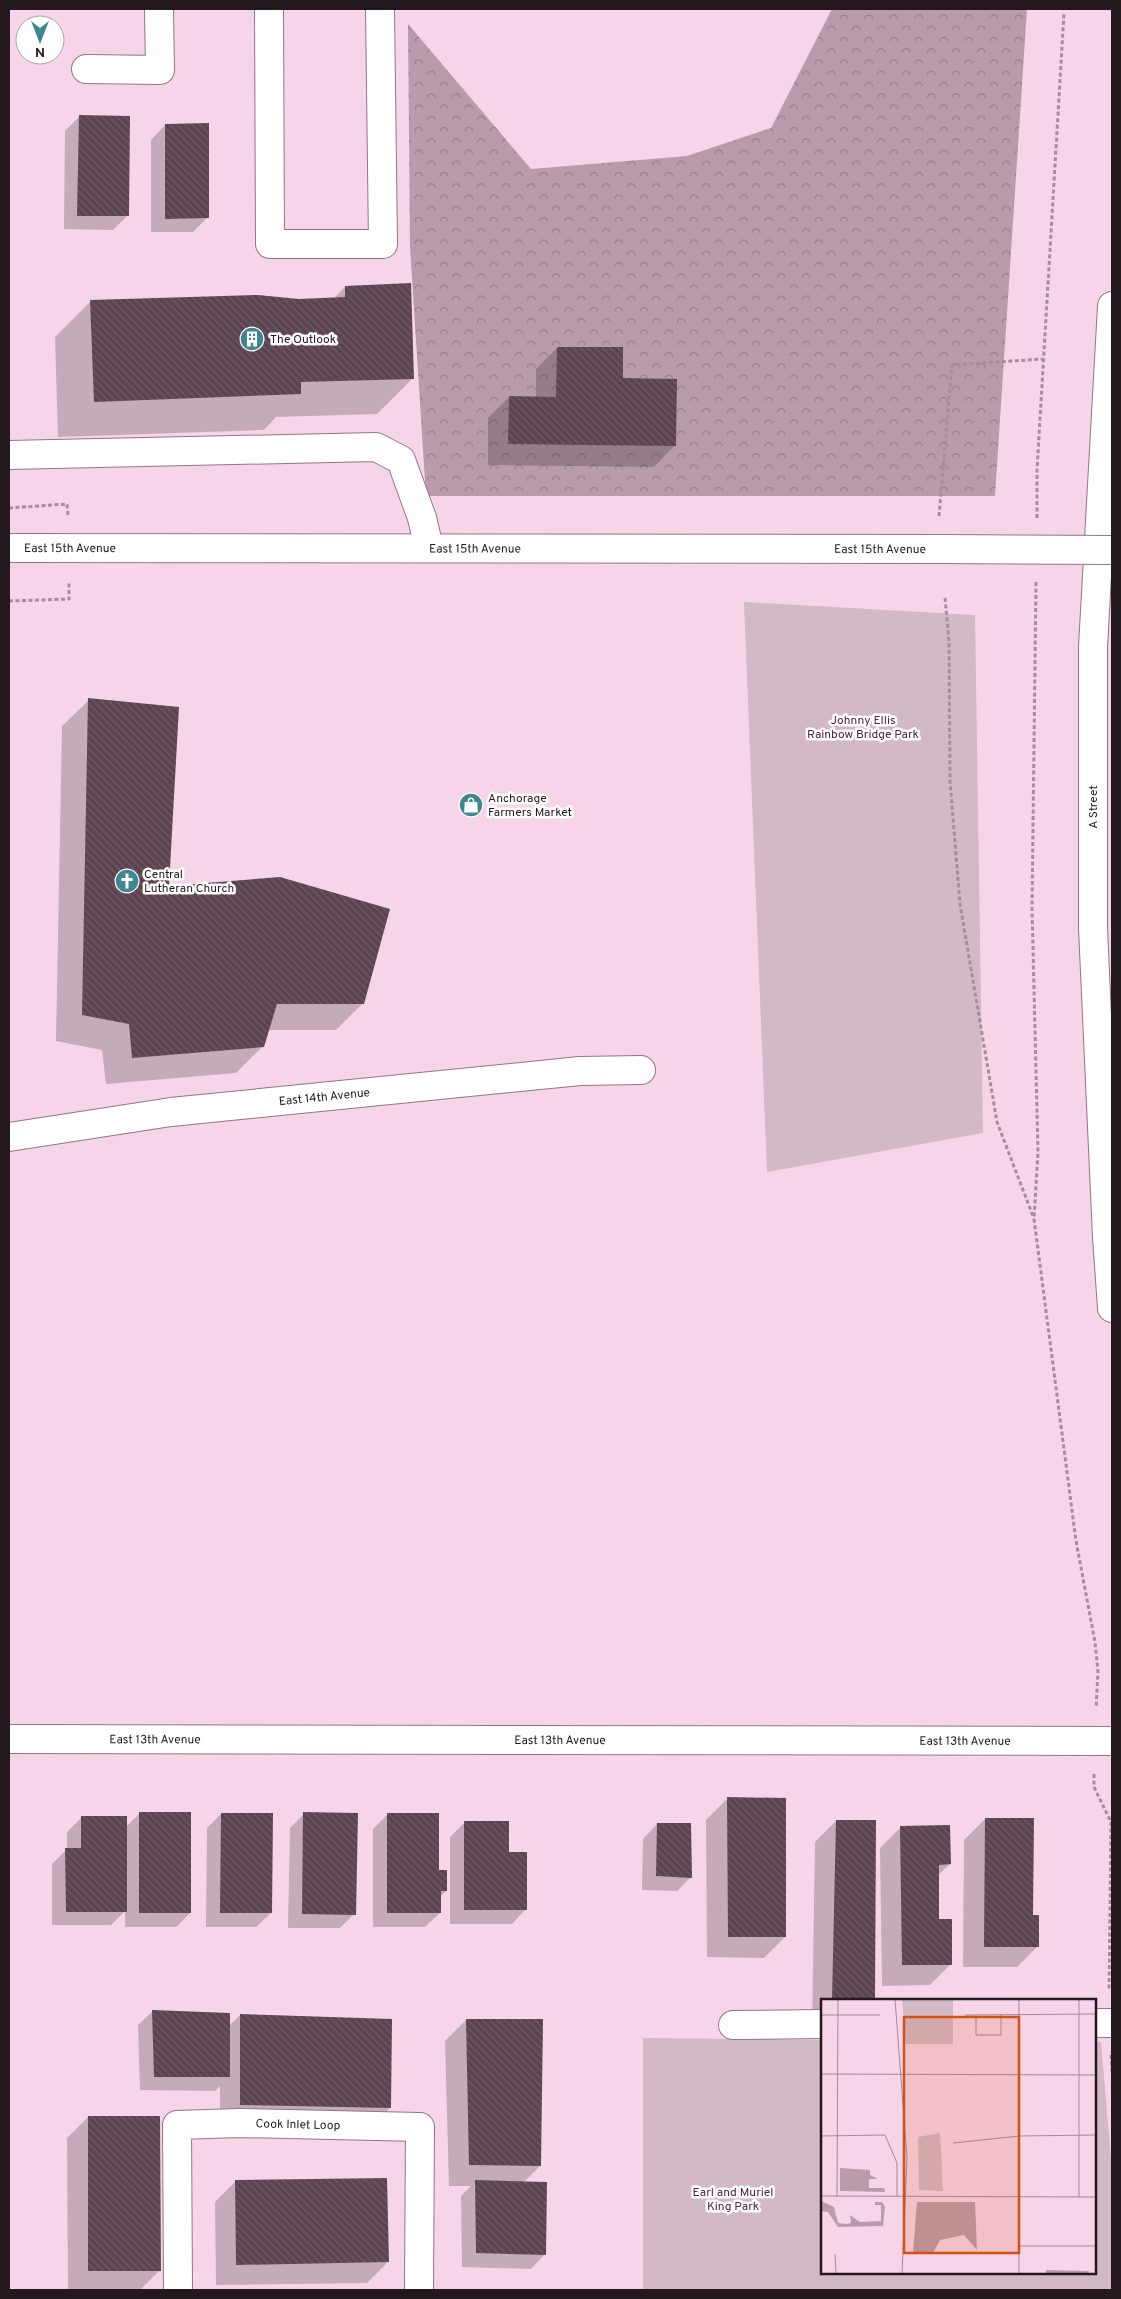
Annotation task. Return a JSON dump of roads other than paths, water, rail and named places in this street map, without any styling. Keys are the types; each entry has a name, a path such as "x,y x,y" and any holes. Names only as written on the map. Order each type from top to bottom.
{"street":[{"path":"86,69 160,70 159,9"},
{"path":"269,9 270,244 383,244 380,9"},
{"name":"A Street","path":"1112,306 1093,647 1093,928 1112,1308"},
{"path":"9,456 376,447 401,460 422,518 429,548"},
{"name":"East 15th Avenue","path":"9,548 1112,550"},
{"name":"East 14th Avenue","path":"9,1137 171,1112 580,1071 641,1070"},
{"name":"East 13th Avenue","path":"9,1739 1104,1741"},
{"path":"733,2025 821,2024"},
{"name":"Cook Inlet Loop","path":"178,2290 177,2125 238,2123 420,2127 419,2290"}],"place":[{"name":"The Outlook","path":"252,339"},
{"name":"Anchorage Farmers Market","path":"471,805"},
{"name":"Central Lutheran Church","path":"127,881"}],"park label":[{"name":"Johnny Ellis Rainbow Bridge Park","path":"863,727"},
{"name":"Earl and Muriel King Park","path":"733,2199"}]}
